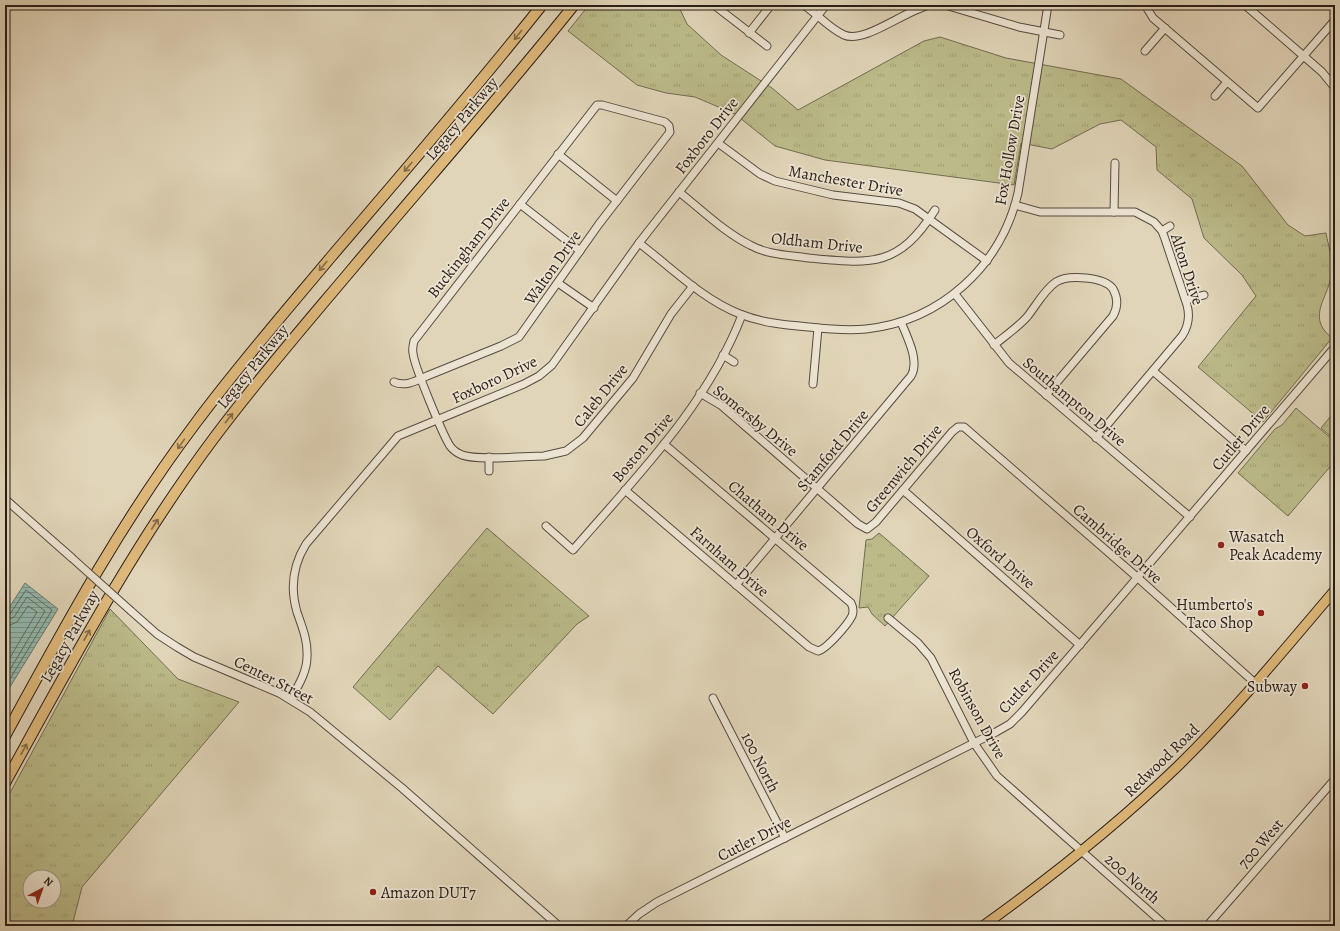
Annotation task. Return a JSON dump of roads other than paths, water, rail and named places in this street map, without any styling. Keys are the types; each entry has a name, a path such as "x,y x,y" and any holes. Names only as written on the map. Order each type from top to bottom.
{"highway":[{"name":"Legacy Parkway","path":"5,736 88,584 144,496 194,425 247,356 494,65 542,5"},
{"name":"Legacy Parkway","path":"5,783 108,598 164,509 213,440 267,369 509,85 574,5"}],"main road":[{"name":"Redwood Road","path":"983,926 1046,880 1081,852 1128,813 1179,765 1256,683 1335,590"}],"street":[{"path":"714,5 767,46"},
{"path":"749,33 771,5"},
{"path":"804,5 842,34 858,37 914,9 930,5"},
{"name":"Foxboro Drive","path":"291,700 303,675 307,658 306,636 295,604 293,589 294,572 302,551 312,537 393,442 406,432 524,384 544,373 556,361 639,243 826,5"},
{"path":"945,5 1013,26 1060,35"},
{"name":"Fox Hollow Drive","path":"639,243 693,286 721,305 742,315 773,323 818,328 865,329 901,322 931,309 955,294 972,278 987,261 1003,234 1014,205 1048,5"},
{"path":"1144,5 1150,15 1258,108 1335,20"},
{"path":"1245,5 1325,75 1335,88"},
{"path":"1145,51 1165,28"},
{"path":"1215,96 1227,82"},
{"name":"Buckingham Drive","path":"438,419 413,354 413,345 416,337 597,105 664,122 670,128"},
{"name":"Walton Drive","path":"394,382 407,384 516,339 524,331 617,201 668,136 670,128"},
{"name":"Manchester Drive","path":"718,142 755,171 770,180 832,195 904,204 930,218 987,261"},
{"path":"558,154 617,201"},
{"path":"1114,212 1115,163"},
{"name":"Oldham Drive","path":"679,192 736,237 758,249 780,254 853,262 880,259 900,250 916,235 930,218"},
{"path":"520,204 580,251"},
{"name":"Alton Drive","path":"1014,205 1040,212 1114,212 1140,214 1150,218 1162,231 1186,300 1189,313 1188,325 1184,333 1096,438"},
{"path":"930,218 935,210"},
{"path":"1162,231 1170,226"},
{"path":"994,345 1023,321 1050,288 1058,281 1068,278 1094,279 1109,284 1114,290 1117,302 1113,316 1046,395"},
{"path":"558,283 594,308"},
{"name":"Caleb Drive","path":"438,419 448,442 455,451 467,456 550,456 561,453 575,445 633,378 671,314 693,286"},
{"name":"Southampton Drive","path":"955,294 994,345 1010,363 1190,517"},
{"path":"1186,300 1204,295"},
{"name":"Boston Drive","path":"546,526 574,550 686,417 734,335 742,315"},
{"name":"Stamford Drive","path":"736,585 818,489 913,372 914,361 901,322"},
{"path":"812,384 818,328"},
{"name":"Cutler Drive","path":"626,926 651,906 996,732 1015,719 1138,578 1335,346"},
{"path":"723,355 734,362"},
{"path":"1152,371 1246,451"},
{"name":"Somersby Drive","path":"700,393 722,406 858,524 867,529"},
{"name":"Greenwich Drive","path":"867,529 876,522 952,432 961,426"},
{"name":"Cambridge Drive","path":"961,426 969,430 1256,683"},
{"name":"Chatham Drive","path":"664,444 848,601 853,609 850,618 827,646 818,651"},
{"path":"489,457 489,471"},
{"name":"Farnham Drive","path":"625,490 808,647 818,651"},
{"name":"Oxford Drive","path":"903,490 1080,645"},
{"name":"Center Street","path":"5,499 157,634 182,650 291,700 319,719 393,781 559,926"},
{"name":"Robinson Drive","path":"888,618 918,643 931,658 974,743 991,769 1006,785 1081,852"},
{"name":"100 North","path":"713,698 785,838"},
{"name":"700 West","path":"1207,926 1335,779"},
{"name":"200 North","path":"1081,852 1166,926"}],"water":[{"path":"25,583 58,609 5,695 5,614"}],"place":[{"name":"Wasatch Peak Academy","path":"1221,545"},
{"name":"Humberto's Taco Shop","path":"1261,613"},
{"name":"Subway","path":"1305,686"},
{"name":"Amazon DUT7","path":"373,892"}]}
